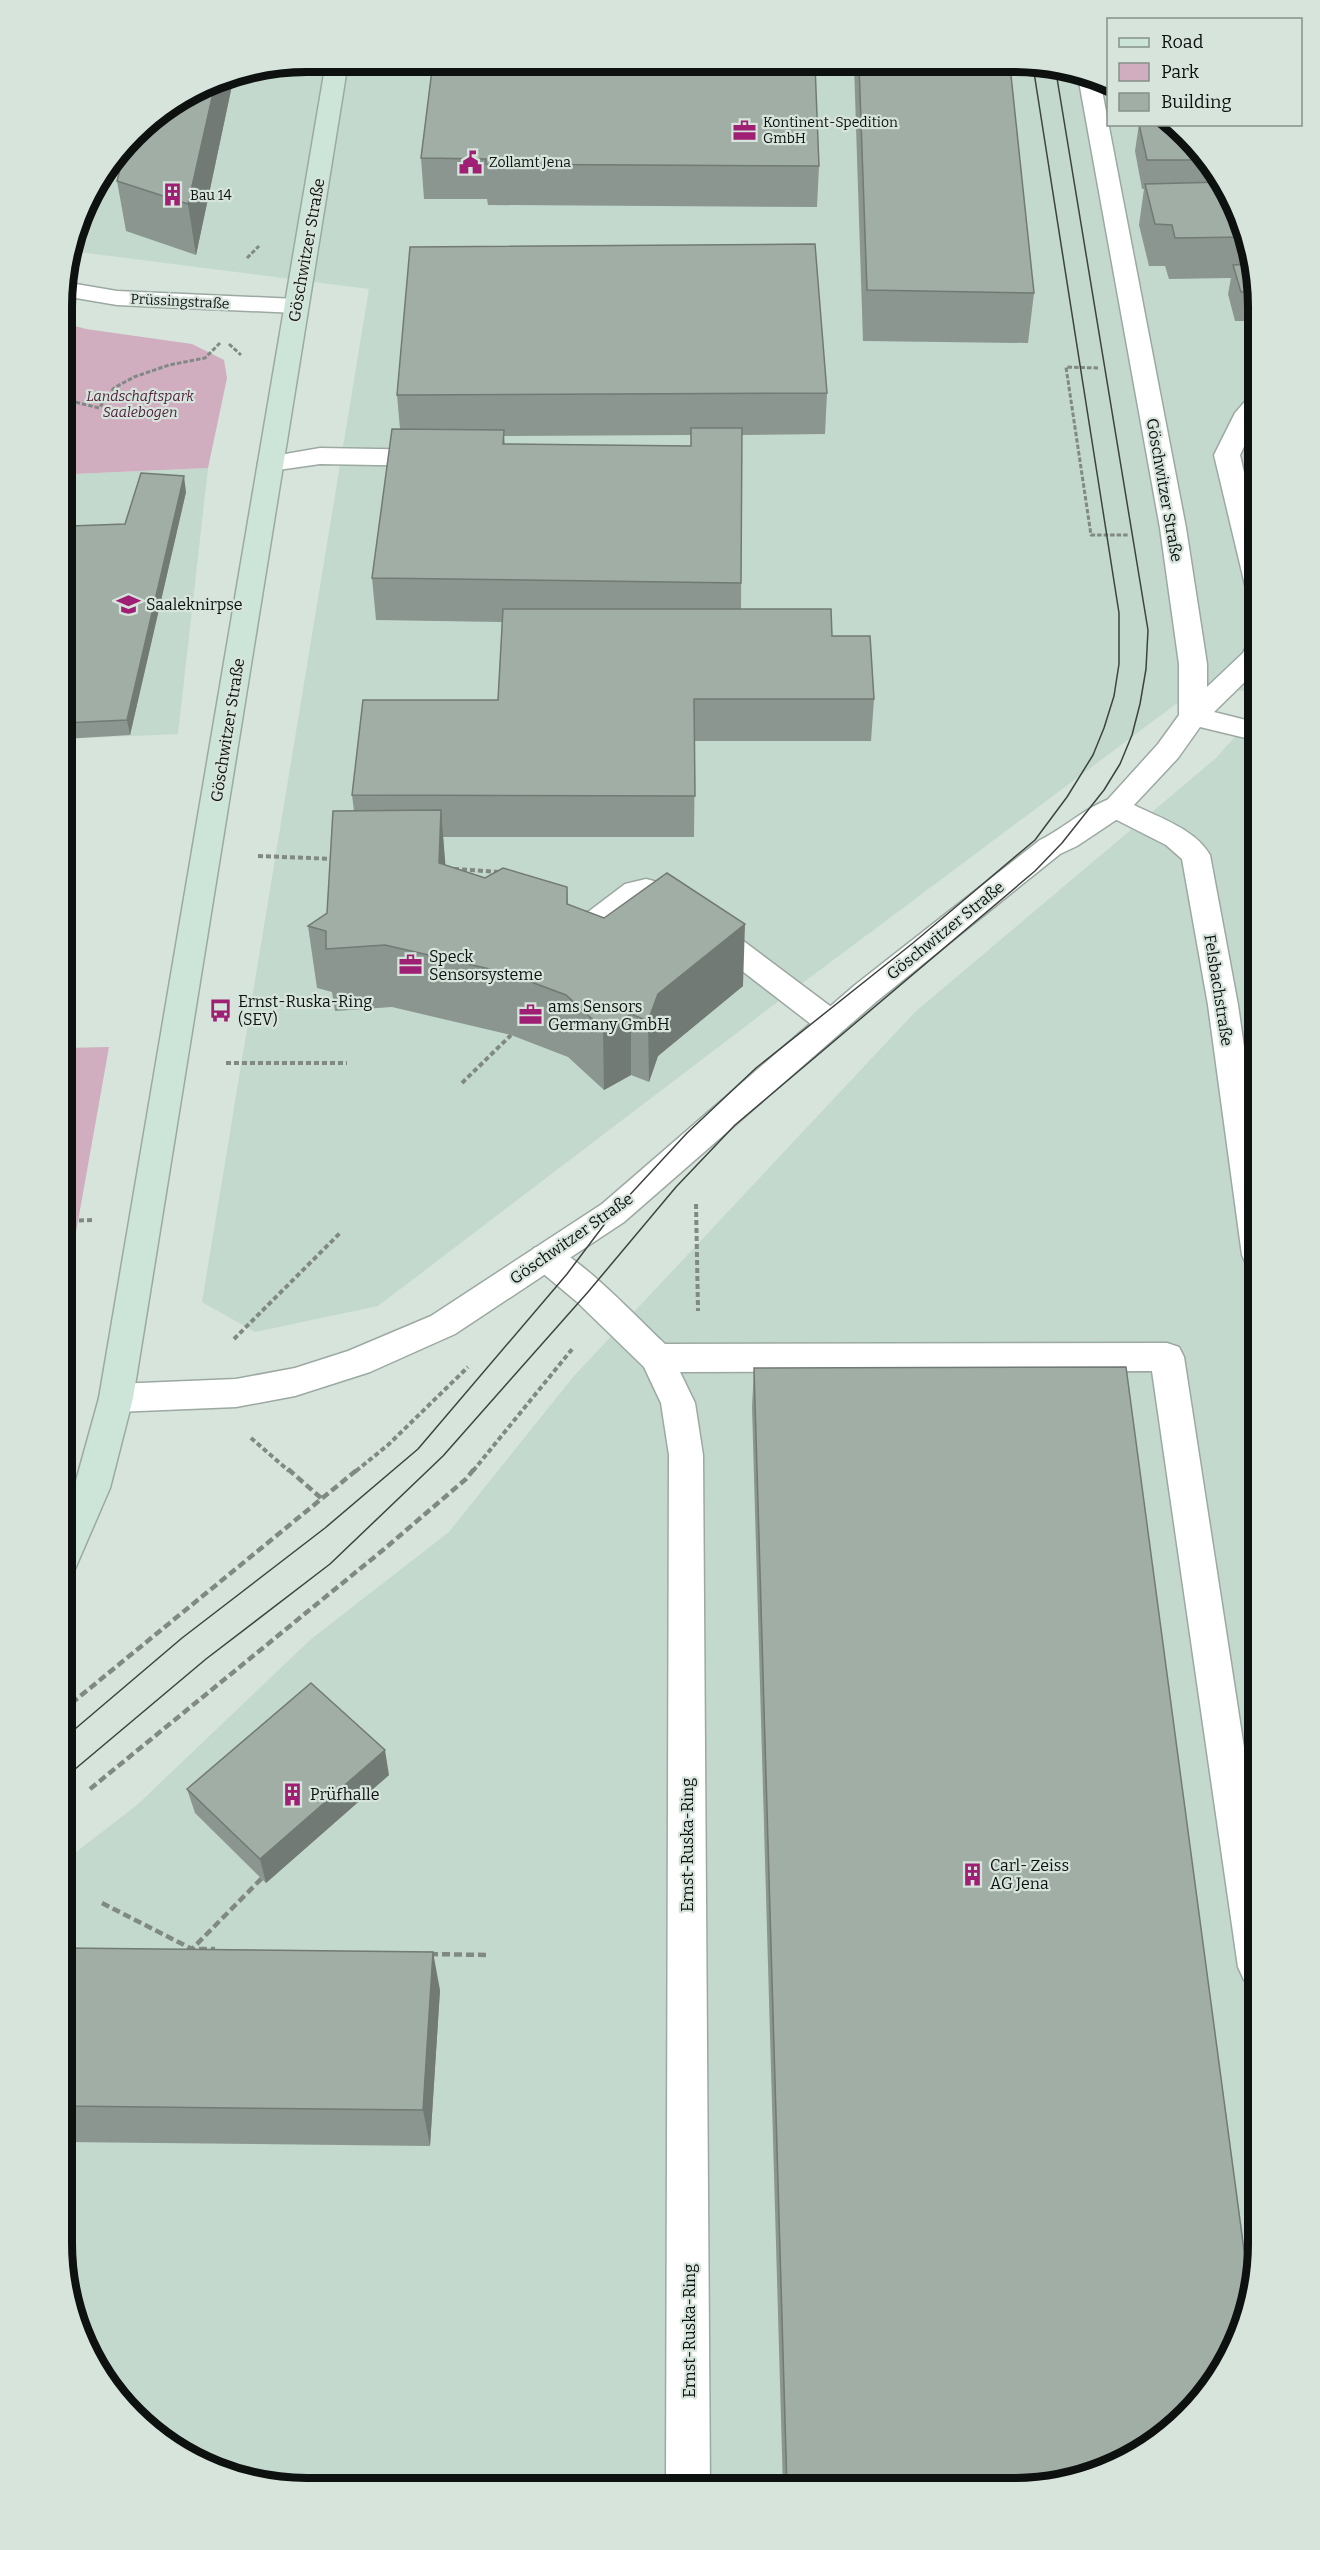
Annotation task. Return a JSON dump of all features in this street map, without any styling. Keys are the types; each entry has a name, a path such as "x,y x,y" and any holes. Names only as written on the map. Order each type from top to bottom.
{"main road":[{"name":"Göschwitzer Straße","path":"72,1535 92,1488 116,1398 148,1220 335,72"}],"street":[{"name":"Göschwitzer Straße","path":"116,1398 236,1393 295,1382 358,1362 443,1325 613,1213 831,1023 1050,847 1067,839 1115,807 1168,751 1192,716 1193,664 1173,528 1091,85"},
{"name":"Prüssingstraße","path":"73,291 117,298 296,306"},
{"path":"1248,413 1227,455 1248,543"},
{"path":"271,463 320,456 460,458"},
{"path":"1192,716 1248,664"},
{"path":"1192,716 1248,730"},
{"name":"Felsbachstraße","path":"1115,807 1176,838 1196,855 1223,1005 1248,1183"},
{"path":"536,880 538,898 553,920 581,926 598,922 634,891 651,889 659,892 831,1023"},
{"name":"Ernst-Ruska-Ring","path":"546,1257 588,1292 657,1358 678,1403 686,1455 688,2478"},
{"path":"657,1358 1167,1357 1248,1900"}],"path":[{"path":"72,401 99,408 114,388 134,377 169,365 205,358 224,339"},
{"path":"1066,368 1091,535"},
{"path":"258,856 344,859"},
{"path":"446,869 513,872 536,880"},
{"path":"462,1083 510,1035"},
{"path":"226,1063 347,1063"},
{"path":"696,1196 698,1317"},
{"path":"72,1221 100,1220"},
{"path":"234,1339 340,1233"},
{"path":"90,1789 383,1550 466,1479 573,1348"},
{"path":"72,1704 388,1445 471,1364"},
{"path":"246,1434 321,1498"},
{"path":"190,1958 192,1949 262,1878"},
{"path":"102,1903 192,1949 227,1950"},
{"path":"424,1954 486,1955"}],"shaded area":[{"path":"307,72 1013,72 1043,74 1074,80 1107,92 1107,126 1163,126 1190,152 1224,203 1240,246 1246,277 1248,307 1248,692 1200,686 796,988 378,1306 255,1332 202,1302 369,289 79,252 96,203 130,152 152,130 203,96 232,84 277,74"},
{"name":"Saaleknirpse","path":"72,426 76,426 72,474"},
{"name":"Saaleknirpse","path":"208,468 178,734 72,739 72,474"},
{"path":"1248,722 1248,2243 1246,2273 1240,2304 1224,2347 1030,2477 307,2478 277,2476 246,2470 203,2454 152,2420 130,2398 96,2347 80,2304 74,2273 72,2243 72,1855 137,1805 310,1640 449,1532 574,1376 915,1012 1216,758"}],"green space":[{"name":"Landschaftspark Saalebogen","path":"72,325 192,344 224,360 227,378 208,468 72,474 76,426 72,426"},
{"path":"109,1047 72,1255 72,1048"}],"building":[{"path":"432,72 815,72 819,166 486,164 486,159 421,158"},
{"path":"859,72 1011,72 1034,293 867,290"},
{"path":"213,92 188,204 117,181 122,163 152,130 177,112"},
{"path":"1139,126 1163,126 1196,160 1147,160"},
{"path":"1211,182 1224,203 1237,237 1175,238 1172,225 1155,224 1145,184"},
{"path":"815,244 827,393 397,395 410,247"},
{"path":"1244,264 1247,292 1241,292 1233,265"},
{"path":"691,428 742,428 741,583 372,578 392,429 504,430 503,444 691,446"},
{"path":"141,473 184,476 127,720 72,723 72,526 125,524"},
{"path":"503,609 831,609 832,636 870,636 874,699 694,699 695,796 352,795 363,700 498,700"},
{"path":"441,810 439,863 485,878 503,868 567,887 567,904 604,918 667,873 745,924 658,994 648,1021 631,1014 603,1029 566,995 507,973 385,945 326,949 326,931 308,926 327,913 333,811"},
{"name":"Carl- Zeiss AG Jena","path":"1126,1367 1246,2268 1240,2304 1224,2347 1190,2398 1168,2420 1143,2438 1117,2454 1088,2466 1043,2476 1013,2478 787,2478 754,1368"},
{"name":"Prüfhalle","path":"311,1683 385,1750 260,1859 187,1789"},
{"path":"72,1948 433,1952 423,2110 72,2106"}],"tram line":[{"path":"72,1732 182,1638 325,1528 418,1449 567,1274 613,1213 687,1133 756,1068 913,943 1035,840 1067,797 1093,755 1114,696 1119,664 1119,613 1034,73"},
{"path":"72,1772 206,1659 330,1564 443,1456 588,1292 676,1187 735,1125 1035,871 1062,843 1104,790 1120,764 1132,735 1140,704 1146,669 1148,630 1057,77"}],"place":[{"name":"Kontinent-Spedition GmbH","path":"745,130"},
{"name":"Zollamt Jena","path":"471,162"},
{"name":"Bau 14","path":"172,195"},
{"name":"Saaleknirpse","path":"128,604"},
{"name":"Speck Sensorsysteme","path":"411,965"},
{"name":"Ernst-Ruska-Ring (SEV)","path":"220,1010"},
{"name":"ams Sensors Germany GmbH","path":"530,1015"},
{"name":"Prüfhalle","path":"292,1794"},
{"name":"Carl- Zeiss AG Jena","path":"972,1874"}]}
